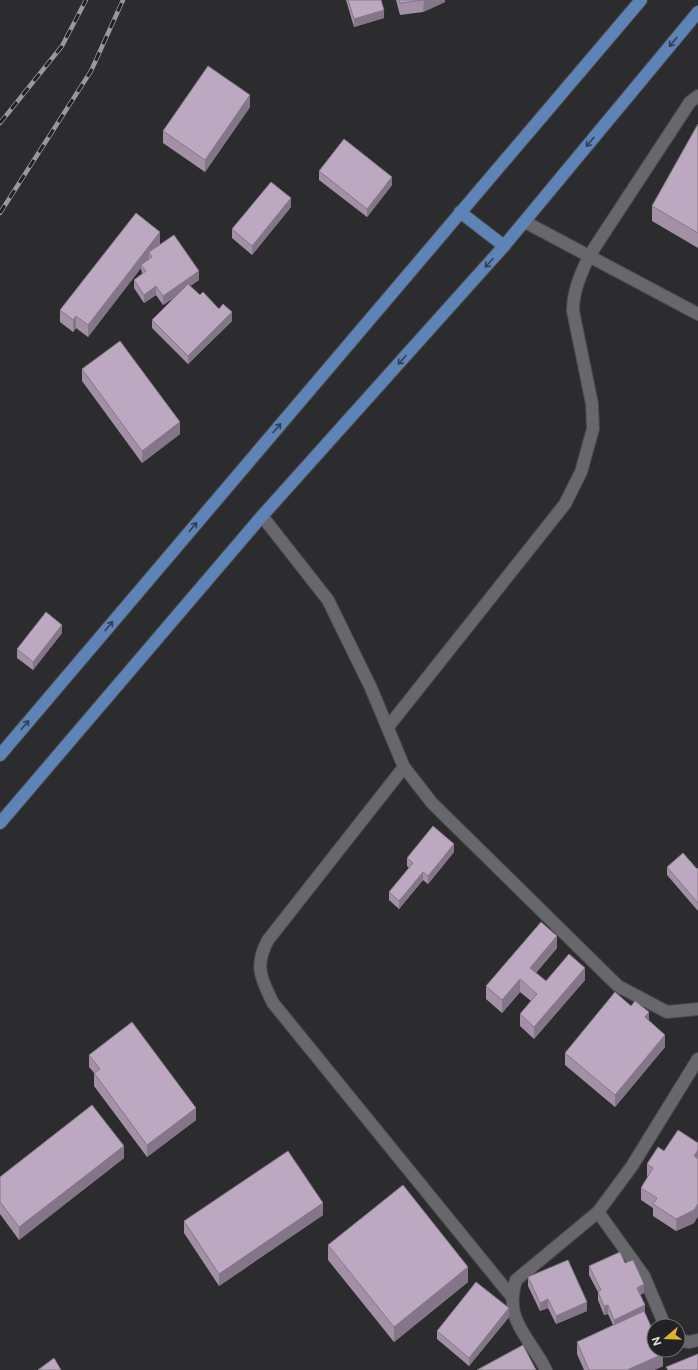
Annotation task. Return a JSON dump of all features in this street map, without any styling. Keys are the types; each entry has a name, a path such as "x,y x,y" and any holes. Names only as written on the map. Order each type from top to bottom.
{"main road":[{"path":"0,755 640,0"},
{"path":"0,823 262,516 525,222 698,12"},
{"path":"460,212 504,246"}],"street":[{"path":"388,727 565,504 581,472 593,429 592,404 573,310 573,298 576,284 589,256 690,102 698,96"},
{"path":"525,222 698,314"},
{"path":"262,516 328,600 371,688 404,767 432,803 618,986 667,1012 698,1009"},
{"path":"404,767 268,940 260,957 260,969 266,989 273,1003 512,1297"},
{"path":"546,1370 521,1332 512,1310 512,1297 516,1280 598,1212 632,1166 698,1060"},
{"path":"598,1212 644,1276 662,1318"},
{"path":"686,1341 698,1340"}],"building":[{"path":"348,0 381,0 384,10 354,19"},
{"path":"399,0 424,0 400,3"},
{"path":"208,66 250,95 205,160 163,131"},
{"path":"698,124 698,233 652,206"},
{"path":"344,139 392,177 367,209 319,171"},
{"path":"271,182 291,198 252,246 232,229"},
{"path":"136,213 160,232 88,325 76,316 73,320 60,310"},
{"path":"174,235 199,271 163,296 156,286 144,295 134,280 146,271 141,265 152,257 149,252"},
{"path":"188,284 200,295 203,292 219,309 223,304 232,312 188,356 152,320"},
{"path":"120,341 180,422 142,451 82,369"},
{"path":"46,612 62,625 33,662 17,649"},
{"path":"433,826 454,844 428,876 423,872 399,901 389,892 413,863 407,858"},
{"path":"683,853 697,869 698,868 698,903 667,867"},
{"path":"541,922 557,936 530,968 546,981 569,954 585,968 534,1027 520,1014 537,994 520,979 502,1000 486,986"},
{"path":"615,992 631,1006 635,1001 649,1012 645,1017 665,1035 615,1095 565,1053"},
{"path":"132,1022 196,1108 147,1145 94,1073 100,1069 89,1055"},
{"path":"92,1105 124,1146 19,1227 0,1202 0,1177"},
{"path":"678,1130 698,1143 698,1150 694,1156 698,1159 698,1204 694,1210 676,1219 653,1204 657,1198 641,1188 653,1168 647,1164 658,1147 664,1151"},
{"path":"288,1151 323,1203 219,1274 184,1221"},
{"path":"403,1185 468,1267 394,1327 328,1245"},
{"path":"620,1252 625,1263 633,1260 644,1284 637,1288 645,1305 614,1320 608,1305 604,1306 598,1292 601,1290 589,1266"},
{"path":"568,1260 587,1302 556,1316 548,1299 540,1303 528,1277"},
{"path":"476,1282 509,1308 469,1358 437,1331"},
{"path":"644,1311 647,1318 646,1358 654,1358 627,1370 589,1370 577,1342"},
{"path":"523,1345 536,1370 477,1370"},
{"path":"698,1354 698,1370 668,1370 666,1367"},
{"path":"54,1358 61,1370 38,1370"}],"railway":[{"path":"0,123 62,46 86,0"},
{"path":"0,213 91,71 123,0"}]}
